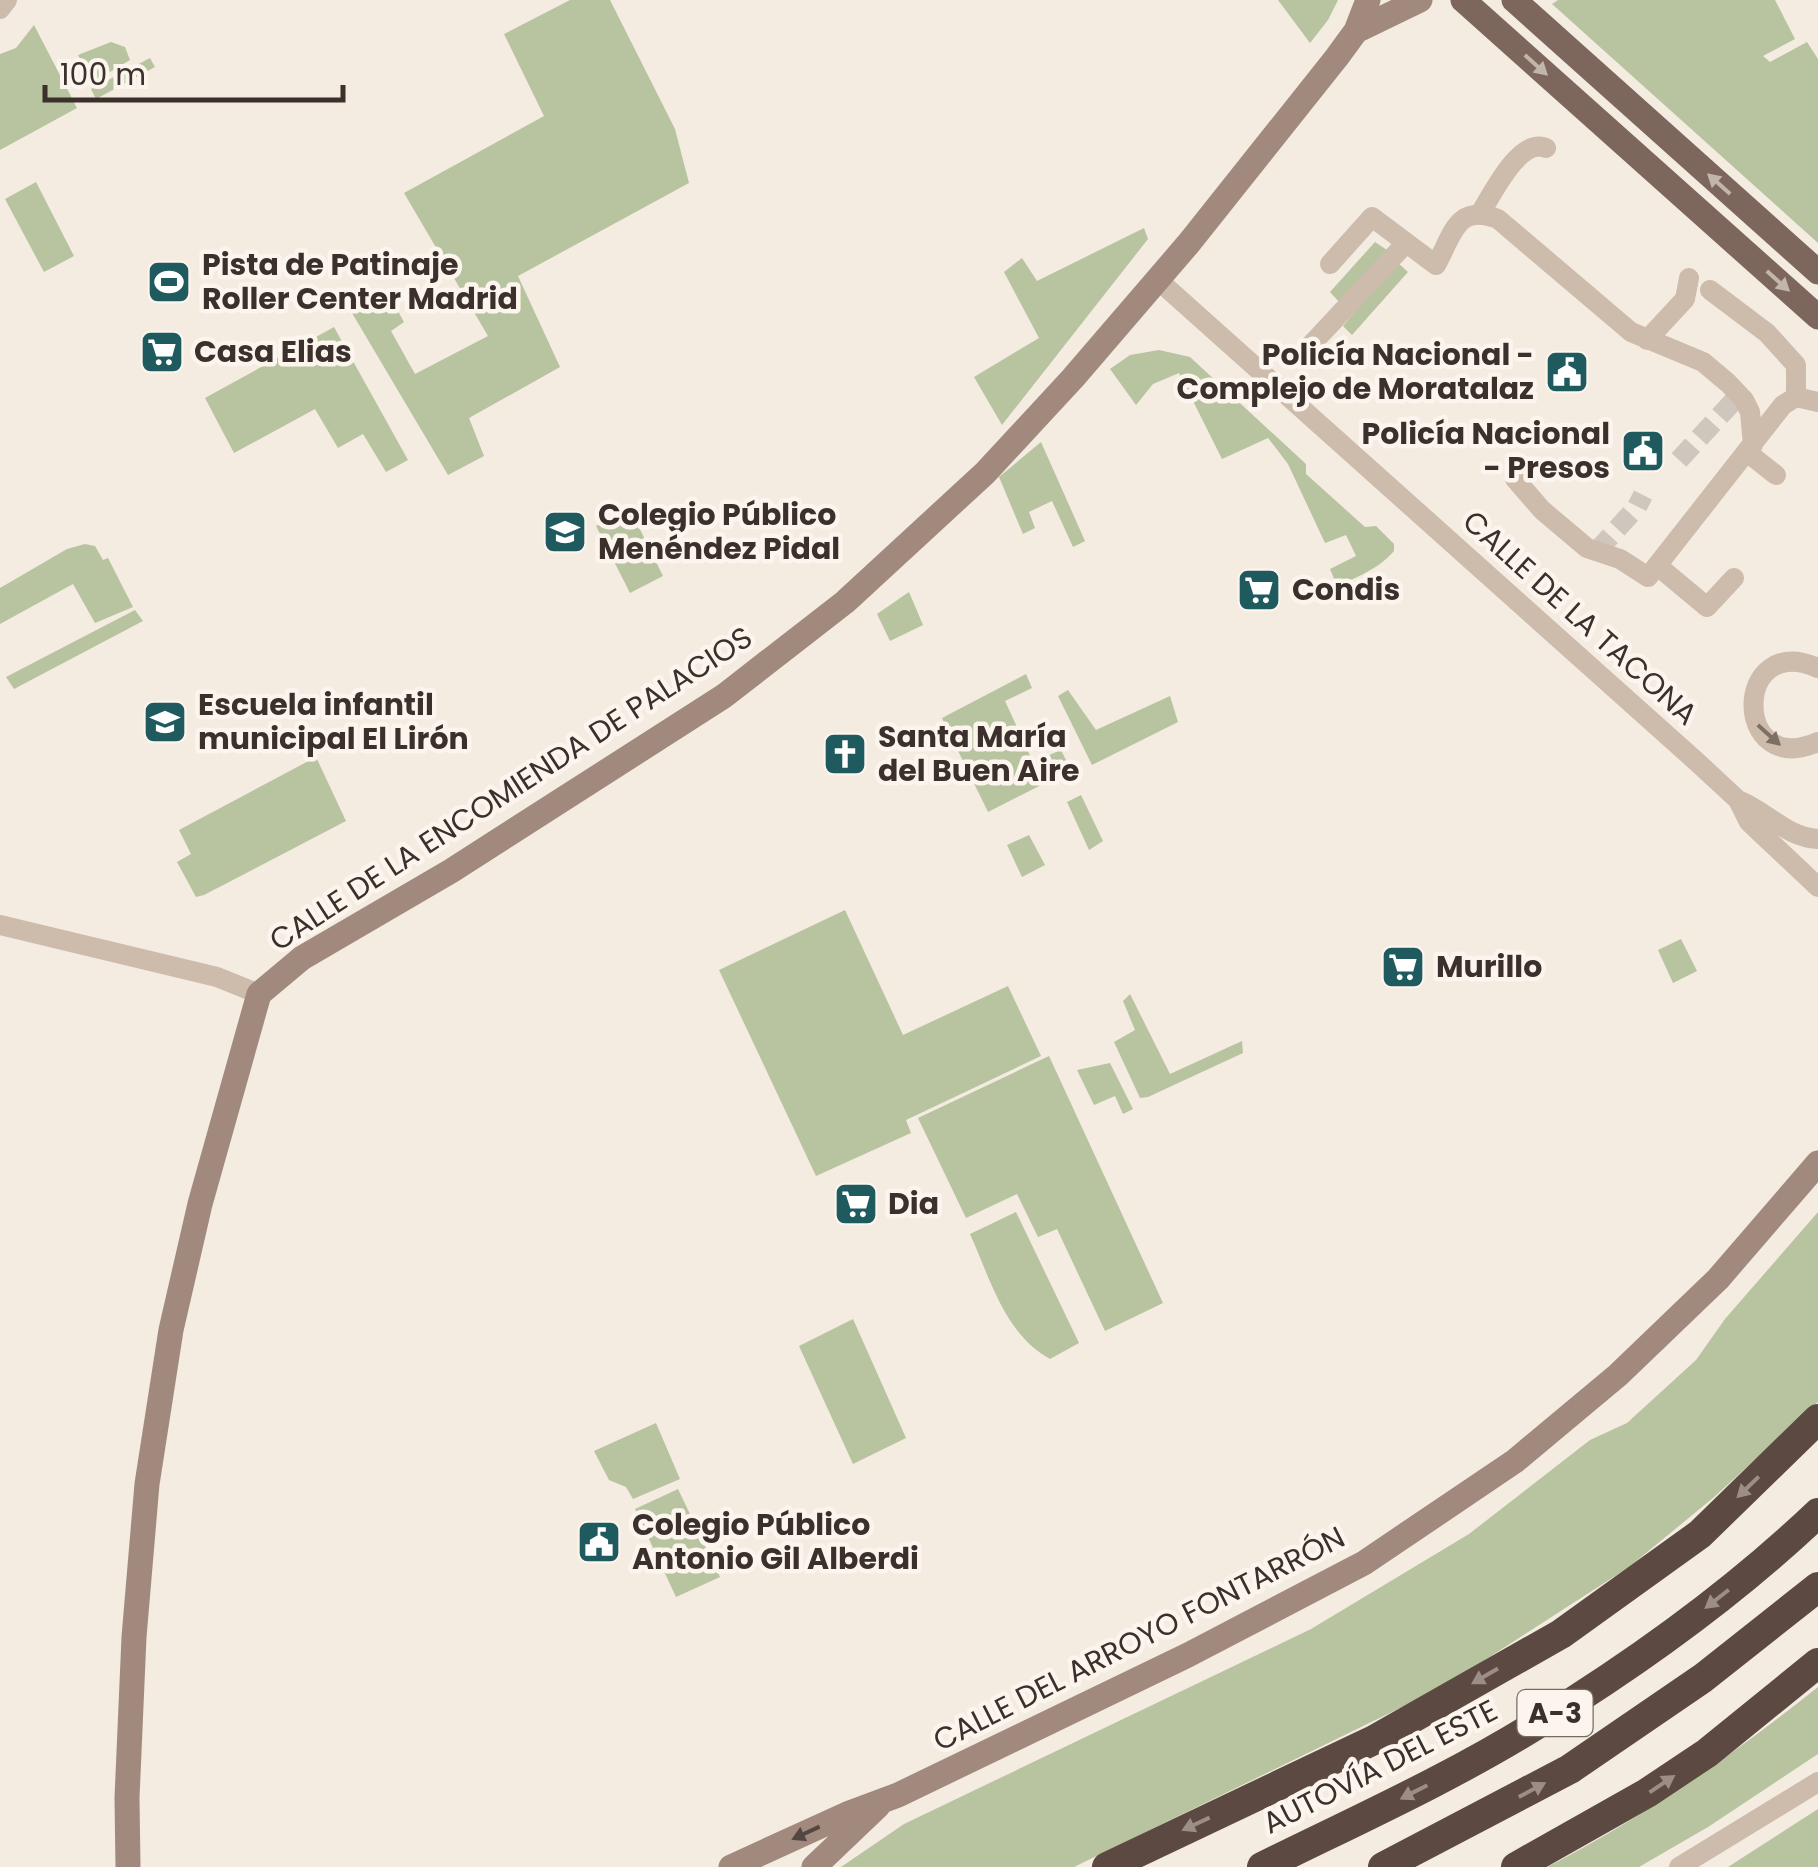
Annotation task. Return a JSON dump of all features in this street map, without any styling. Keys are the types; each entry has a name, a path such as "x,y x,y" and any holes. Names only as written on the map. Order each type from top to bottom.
{"highway":[{"path":"1107,1867 1374,1740 1560,1634 1700,1534 1818,1420"},
{"name":"AUTOVÍA DEL ESTE","path":"1262,1867 1417,1791 1538,1724 1674,1632 1774,1555 1818,1513"},
{"name":"A-3","path":"1383,1867 1570,1769 1702,1678 1818,1587"},
{"path":"1516,1867 1647,1794 1707,1753 1818,1664"}],"main road":[{"path":"1463,0 1818,316"},
{"path":"1514,0 1818,272"}],"street":[{"path":"0,8 7,0"},
{"name":"CALLE DE LA ENCOMIENDA DE PALACIOS","path":"128,1867 134,1637 147,1484 171,1330 200,1204 259,994 302,958 558,805 774,659 845,602 985,473 1158,280 1356,31 1368,0"},
{"name":"CALLE DE LA ENCOMIENDA DE PALACIOS","path":"1356,31 1420,0"},
{"path":"1481,212 1499,182 1528,148 1546,148"},
{"path":"1330,264 1372,217 1436,265 1450,234 1467,215 1481,212 1498,218 1631,332 1703,362 1728,383 1750,412 1750,449 1776,475"},
{"path":"1308,348 1406,243"},
{"path":"1647,340 1684,299 1690,278"},
{"name":"CALLE DE LA TACONA","path":"1158,280 1738,800 1793,834 1818,839"},
{"path":"1710,290 1767,334 1796,365 1796,397"},
{"path":"1515,479 1542,510 1587,548 1620,560 1648,577 1783,405 1796,397 1818,402"},
{"path":"1659,567 1707,606 1734,578"},
{"path":"1818,668 1790,662 1776,666 1756,687 1752,702 1753,716 1768,739 1793,749 1818,742"},
{"name":"CALLE DE LA TACONA","path":"1738,800 1749,822 1818,887"},
{"path":"0,925 217,977 259,994"},
{"name":"CALLE DEL ARROYO FONTARRÓN","path":"731,1867 882,1802 1256,1621 1364,1563 1515,1461 1618,1375 1718,1279 1818,1164"},
{"path":"1679,1867 1818,1782"},
{"name":"CALLE DEL ARROYO FONTARRÓN","path":"814,1867 882,1802"}],"green space":[{"path":"570,0 610,0 675,129 689,183 518,276 560,367 469,418 484,456 448,475 352,313 387,292 404,322 391,331 415,374 488,336 404,193 544,116 504,34"},
{"path":"1278,0 1338,0 1310,43"},
{"path":"1558,0 1775,0 1795,39 1763,56 1770,62 1807,42 1818,59 1818,243 1552,4"},
{"path":"34,25 77,108 0,150 0,54 16,48"},
{"path":"111,42 125,47 130,60 93,82 78,55"},
{"path":"150,58 155,67 96,99 91,89"},
{"path":"36,182 74,256 44,272 5,199"},
{"path":"1144,228 1148,239 1002,425 974,377 1039,338 1004,272 1022,258 1037,281"},
{"path":"1375,242 1387,250 1340,303 1330,292"},
{"path":"1397,262 1408,272 1352,335 1343,326"},
{"path":"334,327 408,460 386,472 363,434 338,448 315,409 234,453 205,398"},
{"path":"1159,350 1190,357 1306,464 1306,474 1365,527 1376,526 1394,544 1394,551 1371,570 1326,591 1324,587 1335,581 1330,569 1356,556 1346,535 1325,543 1288,464 1268,438 1222,459 1179,373 1153,384 1136,405 1110,369 1130,355"},
{"path":"1041,442 1085,541 1073,547 1052,501 1029,512 1035,528 1023,534 999,477"},
{"path":"630,509 663,576 630,593 596,526"},
{"path":"85,544 95,546 103,560 108,558 133,607 95,623 73,584 0,624 0,588 67,549"},
{"path":"909,592 923,625 890,641 877,614"},
{"path":"135,610 143,621 14,689 6,677"},
{"path":"1026,674 1032,688 1005,701 1033,762 1061,750 1071,770 988,812 942,718"},
{"path":"1068,690 1096,730 1170,696 1178,722 1092,765 1058,696"},
{"path":"316,757 346,821 196,897 177,862 191,854 179,830"},
{"path":"1081,795 1103,841 1089,850 1067,802"},
{"path":"1029,835 1045,865 1022,877 1007,845"},
{"path":"845,910 903,1035 1008,986 1041,1056 906,1120 911,1133 816,1176 719,970"},
{"path":"1681,939 1697,971 1673,983 1658,950"},
{"path":"1130,994 1170,1074 1242,1041 1243,1053 1140,1098 1114,1042 1135,1030 1123,1001"},
{"path":"1049,1056 1163,1303 1105,1331 1057,1229 1038,1237 1017,1194 966,1218 918,1118"},
{"path":"1110,1063 1133,1109 1123,1114 1115,1096 1094,1105 1077,1070"},
{"path":"1016,1212 1079,1343 1050,1359 1034,1349 1010,1321 970,1234"},
{"path":"1818,1212 1818,1402 1713,1498 1629,1567 1443,1687 1074,1867 841,1867 904,1824 1311,1629 1469,1534 1590,1440 1627,1423 1696,1360 1725,1319"},
{"path":"853,1319 906,1438 853,1464 799,1346"},
{"path":"656,1423 680,1479 633,1499 626,1487 609,1480 594,1451"},
{"path":"678,1489 720,1577 676,1597 635,1509"},
{"path":"1818,1687 1818,1754 1708,1827 1639,1867 1547,1867 1687,1784"},
{"path":"1818,1809 1818,1867 1728,1867"}],"tunnel":[{"path":"1679,460 1739,395"},
{"path":"1597,551 1643,495"}],"place":[{"name":"Pista de Patinaje Roller Center Madrid","path":"169,282"},
{"name":"Casa Elias","path":"162,352"},
{"name":"Policía Nacional - Complejo de Moratalaz","path":"1567,372"},
{"name":"Policía Nacional - Presos","path":"1643,451"},
{"name":"Colegio Público Menéndez Pidal","path":"565,532"},
{"name":"Condis","path":"1259,590"},
{"name":"Escuela infantil municipal El Lirón","path":"165,722"},
{"name":"Santa María del Buen Aire","path":"845,754"},
{"name":"Murillo","path":"1403,967"},
{"name":"Dia","path":"856,1204"},
{"name":"Colegio Público Antonio Gil Alberdi","path":"599,1542"}]}
